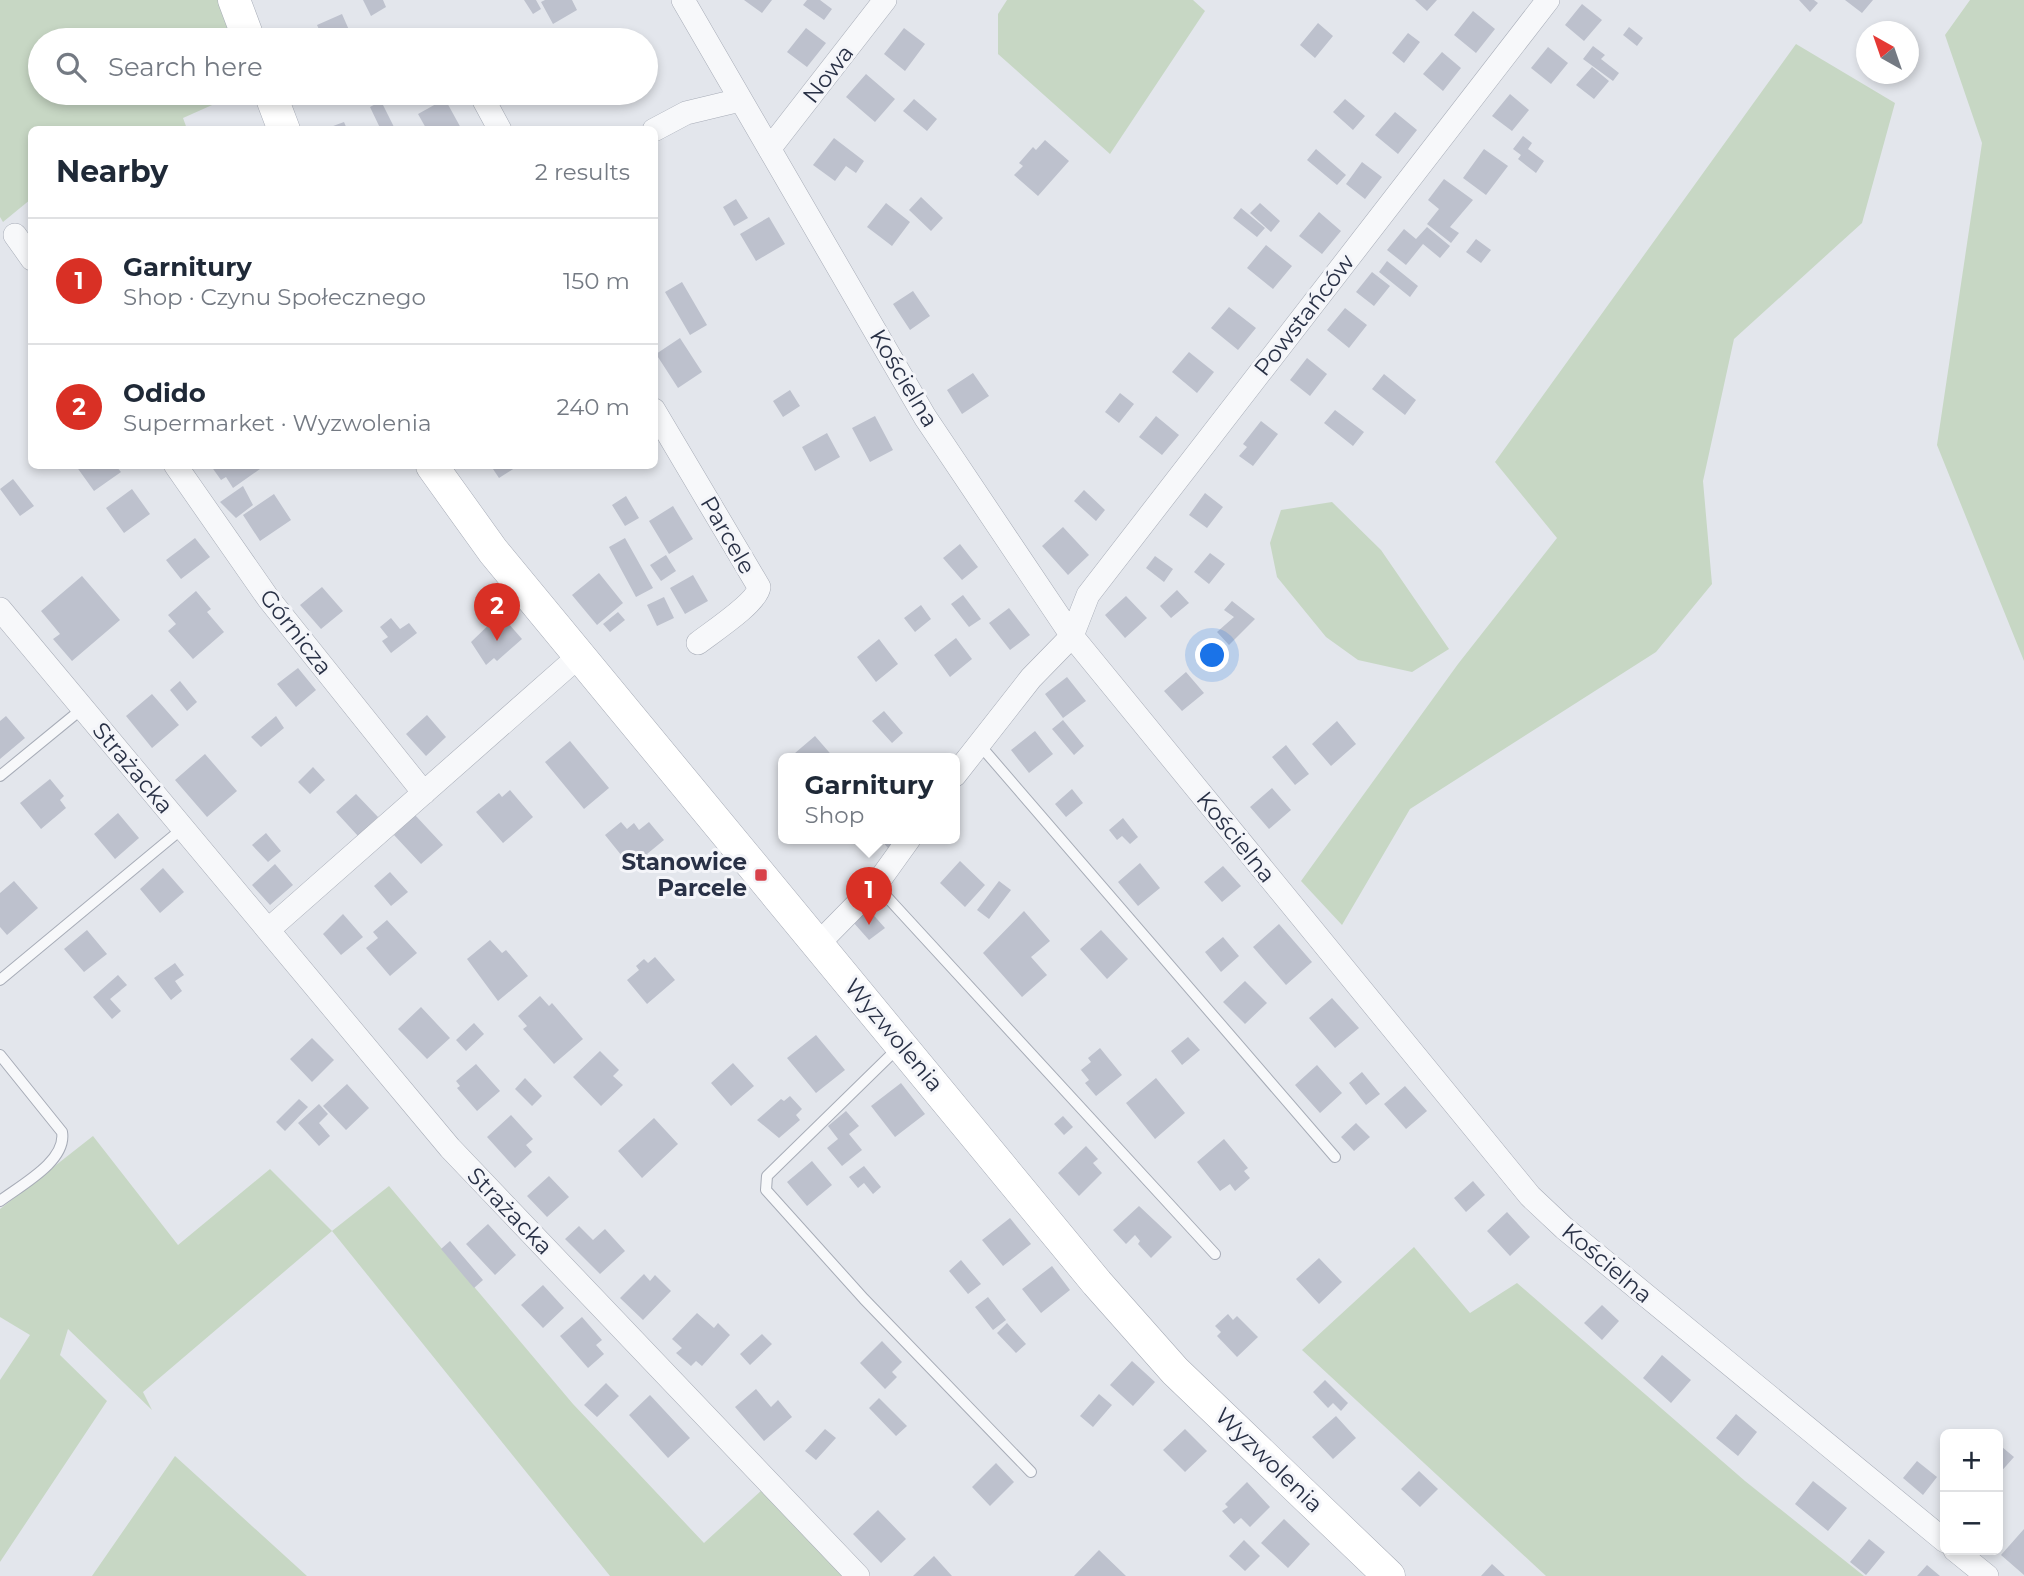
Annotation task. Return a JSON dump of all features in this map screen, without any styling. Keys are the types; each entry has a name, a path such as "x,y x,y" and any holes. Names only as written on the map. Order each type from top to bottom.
{"main road":[{"path":"233,0 244,28"},
{"path":"275,105 282,126"},
{"name":"Wyzwolenia","path":"434,469 493,551 1097,1283 1175,1371 1389,1576"}],"street":[{"name":"Kościelna","path":"683,0 925,416 1072,636 1530,1196 1564,1228 1940,1537"},
{"name":"Nowa","path":"770,148 885,0"},
{"name":"Powstańców","path":"1072,636 1088,595 1548,0"},
{"path":"658,128 686,113 740,100"},
{"path":"486,105 498,126"},
{"path":"15,236 28,253"},
{"name":"Parcele","path":"658,417 759,587 758,594 750,602 698,643"},
{"name":"Górnicza","path":"178,469 268,598 424,793"},
{"name":"Strażacka","path":"3,620 83,708 450,1148 858,1576"},
{"path":"960,768 1031,678 1072,636"},
{"path":"268,930 579,656"},
{"path":"818,944 876,885 905,844"},
{"path":"1961,1555 1987,1576"}],"lane":[{"name":"Strażacka","path":"0,776 83,708"},
{"path":"978,743 1335,1157"},
{"name":"Strażacka","path":"0,980 183,828"},
{"path":"876,885 1215,1254"},
{"path":"902,1044 767,1177 766,1190 864,1299 1031,1472"},
{"path":"0,1055 62,1132 63,1142 56,1157 0,1201"}],"green space":[{"path":"0,0 219,0 232,28 28,28 28,105 212,105 183,118 186,126 28,126 28,201 3,222 0,217"},
{"path":"1007,0 1193,0 1205,11 1110,154 998,54 998,14"},
{"path":"1970,0 2024,0 2024,661 1937,445 1982,143 1945,35"},
{"path":"1796,44 1856,80 1856,84 1863,84 1895,103 1862,223 1734,339 1703,481 1712,584 1656,652 1410,809 1342,925 1301,881 1458,664 1557,538 1495,462"},
{"path":"1332,502 1381,550 1449,649 1412,672 1358,660 1326,637 1277,577 1270,543 1281,510"},
{"path":"93,1136 178,1245 270,1169 332,1231 143,1392 152,1410 68,1329 60,1355 107,1401 0,1562 0,1380 30,1335 0,1317 0,1209"},
{"path":"389,1186 573,1404 704,1543 763,1489 845,1576 610,1576 332,1231"},
{"path":"1414,1247 1470,1313 1517,1283 1745,1481 1864,1576 1546,1576 1302,1350"},
{"path":"175,1456 307,1576 92,1576"}],"building":[{"path":"363,0 383,0 386,7 371,16"},
{"path":"524,0 536,0 541,9 533,14"},
{"path":"572,0 577,10 553,24 541,2"},
{"path":"744,0 772,0 762,13"},
{"path":"807,0 820,0 832,9 824,20 803,5"},
{"path":"1415,0 1437,0 1427,11"},
{"path":"1799,0 1814,0 1818,3 1810,12"},
{"path":"1845,0 1873,0 1862,13"},
{"path":"1582,4 1602,20 1584,41 1565,25"},
{"path":"1473,11 1495,29 1476,53 1454,35"},
{"path":"342,14 348,28 318,28 317,25"},
{"path":"1318,23 1333,36 1315,58 1300,45"},
{"path":"1629,27 1643,38 1637,46 1623,35"},
{"path":"806,28 826,43 807,67 787,52"},
{"path":"904,28 925,44 905,71 884,54"},
{"path":"1408,33 1420,42 1404,63 1392,53"},
{"path":"1593,46 1605,55 1601,59 1619,73 1613,81 1583,59"},
{"path":"1548,47 1568,63 1551,84 1531,68"},
{"path":"1442,52 1461,68 1443,91 1423,74"},
{"path":"1592,67 1609,81 1594,99 1576,85"},
{"path":"866,74 895,99 875,122 846,97"},
{"path":"1510,94 1529,110 1512,131 1492,116"},
{"path":"914,99 937,119 927,131 903,111"},
{"path":"1345,99 1365,116 1353,130 1333,112"},
{"path":"383,105 394,126 379,126 370,107"},
{"path":"434,105 448,105 460,126 425,126 418,114"},
{"path":"1395,112 1417,130 1398,154 1375,135"},
{"path":"1523,136 1532,143 1528,149 1544,161 1536,173 1518,159 1521,155 1513,149"},
{"path":"834,138 864,161 856,173 846,166 835,181 813,165"},
{"path":"1045,140 1069,161 1038,196 1014,175 1023,166 1019,163 1033,147 1036,150"},
{"path":"1316,149 1346,175 1337,185 1307,160"},
{"path":"1484,149 1508,166 1486,195 1463,178"},
{"path":"1362,162 1382,177 1365,199 1346,184"},
{"path":"1444,179 1473,200 1450,227 1459,233 1451,243 1427,224 1439,209 1428,200"},
{"path":"921,197 943,218 931,231 909,210"},
{"path":"736,199 748,218 734,226 723,207"},
{"path":"886,203 910,222 892,246 867,227"},
{"path":"1260,203 1280,221 1271,232 1250,213"},
{"path":"1241,208 1265,228 1257,237 1233,218"},
{"path":"1319,212 1341,231 1322,254 1299,236"},
{"path":"769,217 785,244 756,261 740,234"},
{"path":"1427,227 1450,246 1440,258 1423,244 1406,265 1387,250 1404,229 1416,239"},
{"path":"1476,239 1491,250 1481,263 1466,252"},
{"path":"1266,245 1292,266 1273,289 1247,268"},
{"path":"1387,261 1418,286 1410,297 1379,272"},
{"path":"1372,272 1390,286 1374,306 1356,292"},
{"path":"682,282 707,325 690,335 665,292"},
{"path":"913,291 930,316 910,330 893,304"},
{"path":"1229,307 1256,328 1238,350 1211,328"},
{"path":"1345,308 1367,325 1349,348 1327,330"},
{"path":"680,338 702,372 678,388 658,357 658,353"},
{"path":"1189,352 1214,372 1197,393 1172,372"},
{"path":"1307,358 1327,374 1310,396 1290,380"},
{"path":"973,373 989,396 962,414 947,390"},
{"path":"1384,374 1416,400 1405,415 1372,389"},
{"path":"790,390 800,406 783,417 773,401"},
{"path":"1120,393 1134,404 1119,423 1105,412"},
{"path":"1335,410 1364,432 1353,446 1324,423"},
{"path":"875,416 893,450 870,462 852,428"},
{"path":"1156,416 1179,435 1162,455 1139,437"},
{"path":"1261,421 1278,434 1253,466 1239,456 1247,447 1243,444"},
{"path":"827,433 840,457 815,471 802,447"},
{"path":"78,469 118,469 121,472 94,491"},
{"path":"213,469 260,469 233,488 226,477 221,480"},
{"path":"493,469 513,469 499,478"},
{"path":"13,479 34,506 20,516 0,489"},
{"path":"243,486 253,505 236,518 220,502"},
{"path":"132,489 150,514 124,533 106,508"},
{"path":"1084,490 1105,510 1096,521 1074,501"},
{"path":"1205,493 1223,507 1207,528 1189,515"},
{"path":"274,494 291,520 260,541 243,515"},
{"path":"626,496 639,518 625,526 612,505"},
{"path":"673,506 693,539 669,554 649,521"},
{"path":"1063,527 1089,555 1068,575 1042,546"},
{"path":"195,538 210,557 181,579 166,560"},
{"path":"625,538 653,588 636,597 609,547"},
{"path":"960,544 978,567 962,580 943,558"},
{"path":"1210,553 1225,564 1209,584 1194,572"},
{"path":"666,555 676,571 661,581 650,565"},
{"path":"1155,556 1173,569 1164,582 1146,568"},
{"path":"599,573 623,603 597,625 572,595"},
{"path":"693,575 708,601 685,614 670,588"},
{"path":"82,576 120,620 72,661 53,639 60,634 41,611"},
{"path":"322,587 343,611 321,629 300,605"},
{"path":"1177,590 1189,603 1171,618 1160,606"},
{"path":"196,591 211,609 207,612 224,632 193,659 168,631 176,624 168,615"},
{"path":"963,595 981,619 969,627 951,604"},
{"path":"1126,596 1147,618 1125,638 1105,615"},
{"path":"664,597 674,618 657,626 647,605"},
{"path":"1232,601 1255,619 1229,645 1217,632 1234,617 1224,610"},
{"path":"921,605 931,619 915,632 904,618"},
{"path":"1009,608 1030,635 1010,650 989,623"},
{"path":"618,612 625,620 610,632 603,624"},
{"path":"500,614 522,639 497,661 494,658 486,665 471,642"},
{"path":"391,618 400,629 409,623 417,633 391,653 382,641 388,637 380,627"},
{"path":"956,638 972,659 950,677 934,655"},
{"path":"879,639 898,664 876,682 857,657"},
{"path":"298,668 316,690 296,707 277,684"},
{"path":"1186,672 1204,693 1182,711 1164,691"},
{"path":"1067,677 1086,701 1063,718 1045,694"},
{"path":"180,681 197,702 187,711 170,690"},
{"path":"152,694 179,725 152,748 126,716"},
{"path":"884,711 903,733 892,743 872,721"},
{"path":"427,715 446,737 426,756 406,734"},
{"path":"6,716 25,738 0,759 0,721"},
{"path":"276,716 284,728 261,747 251,737"},
{"path":"1063,720 1084,746 1074,755 1052,729"},
{"path":"1337,721 1356,744 1331,766 1312,744"},
{"path":"1035,731 1053,754 1029,773 1011,750"},
{"path":"815,736 830,753 795,753"},
{"path":"570,741 609,788 584,809 545,762"},
{"path":"1286,745 1309,774 1295,785 1272,757"},
{"path":"205,754 237,791 207,817 175,780"},
{"path":"313,767 325,780 310,794 298,782"},
{"path":"50,779 64,796 60,800 66,808 41,829 20,803"},
{"path":"1272,788 1291,810 1269,829 1250,807"},
{"path":"1072,789 1083,803 1066,817 1055,804"},
{"path":"510,790 533,817 503,843 476,812 499,793 502,797"},
{"path":"356,794 378,817 358,836 336,812"},
{"path":"118,813 139,838 115,859 94,834"},
{"path":"415,815 443,845 421,864 394,835"},
{"path":"1123,818 1138,837 1130,844 1122,836 1117,840 1109,830"},
{"path":"621,822 627,829 634,823 639,830 649,822 664,840 647,854 650,858 634,871 605,835"},
{"path":"266,833 281,851 268,862 252,845"},
{"path":"960,861 985,885 965,907 940,883"},
{"path":"1140,863 1160,888 1138,906 1118,882"},
{"path":"275,864 293,885 270,905 252,885"},
{"path":"1223,866 1241,886 1222,902 1204,882"},
{"path":"163,868 184,892 160,913 140,889"},
{"path":"390,872 408,892 391,906 374,886"},
{"path":"14,881 38,908 7,935 0,927 0,893"},
{"path":"999,881 1011,890 989,919 977,910"},
{"path":"869,910 885,928 869,940 853,922"},
{"path":"1024,911 1050,941 1031,957 1047,975 1022,997 983,953"},
{"path":"343,914 363,937 341,955 323,934"},
{"path":"387,920 417,953 390,976 366,948 378,938 373,932"},
{"path":"1279,924 1312,962 1286,985 1253,947"},
{"path":"87,930 107,954 84,972 64,949"},
{"path":"1101,930 1128,959 1107,979 1080,949"},
{"path":"1223,937 1239,956 1221,972 1205,952"},
{"path":"490,940 502,953 506,950 528,976 498,1001 467,959"},
{"path":"655,957 675,980 647,1004 627,980 639,970 636,966 644,959 648,963"},
{"path":"175,963 184,975 175,981 182,991 171,1000 154,978"},
{"path":"118,975 127,985 110,999 121,1011 112,1019 93,997"},
{"path":"1245,981 1267,1003 1245,1024 1223,1002"},
{"path":"540,996 549,1006 552,1003 583,1039 554,1064 523,1029 527,1026 518,1016"},
{"path":"1332,998 1359,1028 1335,1048 1309,1018"},
{"path":"421,1007 450,1038 427,1059 398,1029"},
{"path":"474,1023 484,1034 466,1051 456,1040"},
{"path":"816,1035 845,1070 816,1093 787,1058"},
{"path":"1188,1037 1200,1050 1182,1065 1171,1051"},
{"path":"312,1038 334,1060 312,1082 290,1059"},
{"path":"1100,1048 1122,1075 1096,1096 1085,1083 1089,1080 1081,1070 1091,1062 1088,1058"},
{"path":"600,1051 619,1070 613,1076 623,1085 601,1106 573,1077"},
{"path":"733,1063 754,1086 731,1106 711,1083"},
{"path":"476,1064 500,1091 477,1111 457,1088 460,1086 456,1081"},
{"path":"1317,1065 1342,1093 1320,1113 1295,1085"},
{"path":"1362,1072 1380,1094 1366,1105 1349,1083"},
{"path":"525,1078 542,1096 532,1106 515,1089"},
{"path":"1156,1078 1185,1113 1155,1139 1126,1103"},
{"path":"901,1083 925,1114 895,1137 871,1106"},
{"path":"347,1084 369,1108 346,1130 323,1106"},
{"path":"1405,1086 1427,1111 1406,1129 1384,1104"},
{"path":"790,1096 802,1109 796,1115 800,1120 779,1138 757,1120 781,1099 784,1101"},
{"path":"299,1099 308,1107 285,1131 276,1122"},
{"path":"319,1104 328,1114 319,1123 330,1136 319,1146 298,1123"},
{"path":"846,1111 859,1126 849,1134 862,1150 842,1166 827,1148 838,1139 828,1126"},
{"path":"511,1115 533,1139 526,1145 532,1152 515,1168 487,1137"},
{"path":"1063,1116 1073,1127 1064,1135 1054,1124"},
{"path":"654,1118 678,1144 642,1178 618,1151"},
{"path":"1356,1123 1370,1137 1354,1151 1341,1137"},
{"path":"1224,1139 1248,1168 1244,1171 1250,1178 1235,1191 1230,1184 1220,1191 1197,1162"},
{"path":"1086,1146 1098,1159 1093,1163 1102,1173 1079,1196 1058,1173"},
{"path":"812,1161 832,1185 807,1206 787,1182"},
{"path":"864,1166 881,1187 873,1194 864,1183 858,1188 849,1177"},
{"path":"549,1176 569,1197 547,1217 527,1196"},
{"path":"1473,1181 1485,1195 1466,1212 1454,1198"},
{"path":"1139,1206 1172,1237 1151,1258 1138,1244 1140,1241 1135,1235 1126,1244 1113,1230"},
{"path":"1507,1212 1530,1237 1510,1256 1487,1231"},
{"path":"1010,1218 1031,1244 1003,1266 982,1240"},
{"path":"488,1224 516,1255 495,1275 466,1244"},
{"path":"579,1226 593,1240 605,1229 625,1251 600,1274 565,1239"},
{"path":"450,1241 483,1280 474,1288 441,1249"},
{"path":"1319,1258 1342,1282 1319,1304 1296,1279"},
{"path":"961,1260 981,1284 968,1294 949,1271"},
{"path":"1052,1266 1070,1290 1041,1313 1022,1289"},
{"path":"644,1274 650,1281 655,1275 671,1291 643,1320 620,1298"},
{"path":"543,1285 564,1308 543,1328 521,1305"},
{"path":"988,1297 1006,1320 993,1330 975,1307"},
{"path":"1602,1305 1619,1321 1602,1340 1584,1323"},
{"path":"697,1313 714,1328 718,1323 730,1335 702,1366 696,1361 691,1366 676,1353 682,1348 672,1339"},
{"path":"1228,1314 1233,1320 1237,1316 1258,1337 1237,1357 1217,1336 1221,1332 1215,1326"},
{"path":"582,1317 602,1340 596,1345 604,1354 588,1368 560,1336"},
{"path":"1007,1323 1026,1344 1016,1353 997,1333"},
{"path":"762,1334 772,1344 750,1365 740,1354"},
{"path":"882,1341 902,1362 892,1372 897,1377 885,1389 860,1363"},
{"path":"1662,1355 1691,1380 1671,1403 1643,1378"},
{"path":"1132,1361 1155,1382 1133,1406 1110,1385"},
{"path":"1325,1380 1348,1403 1341,1411 1333,1403 1328,1408 1313,1392"},
{"path":"606,1383 619,1396 597,1417 584,1405"},
{"path":"756,1389 771,1407 778,1400 792,1417 764,1441 735,1407"},
{"path":"1099,1394 1112,1405 1093,1427 1080,1416"},
{"path":"650,1395 690,1438 668,1458 629,1415"},
{"path":"879,1398 907,1426 896,1436 869,1408"},
{"path":"1736,1414 1757,1432 1738,1456 1716,1438"},
{"path":"1336,1416 1356,1438 1333,1459 1312,1437"},
{"path":"825,1429 836,1438 816,1460 805,1451"},
{"path":"1185,1429 1207,1451 1185,1472 1163,1450"},
{"path":"2003,1448 2014,1457 2003,1469"},
{"path":"1917,1461 1937,1477 1923,1495 1903,1478"},
{"path":"996,1463 1014,1482 990,1506 972,1487"},
{"path":"1419,1471 1438,1489 1420,1507 1401,1489"},
{"path":"1813,1481 1847,1508 1828,1531 1795,1504"},
{"path":"1247,1482 1270,1507 1250,1527 1241,1518 1234,1524 1222,1511 1228,1507 1225,1504"},
{"path":"878,1510 906,1539 881,1563 853,1534"},
{"path":"1284,1519 1310,1544 1288,1568 1261,1543"},
{"path":"2024,1529 2024,1575 2001,1555"},
{"path":"1869,1539 1885,1552 1866,1575 1850,1562"},
{"path":"1244,1540 1260,1556 1245,1571 1229,1556"},
{"path":"1099,1550 1126,1576 1074,1576"},
{"path":"934,1556 952,1576 913,1576"},
{"path":"1492,1564 1505,1576 1481,1576"},
{"path":"1927,1565 1940,1576 1917,1576"}],"place":[{"name":"Odido","path":"497,641"},
{"name":"Stanowice Parcele","path":"761,875"},
{"name":"Garnitury","path":"869,925"}]}
